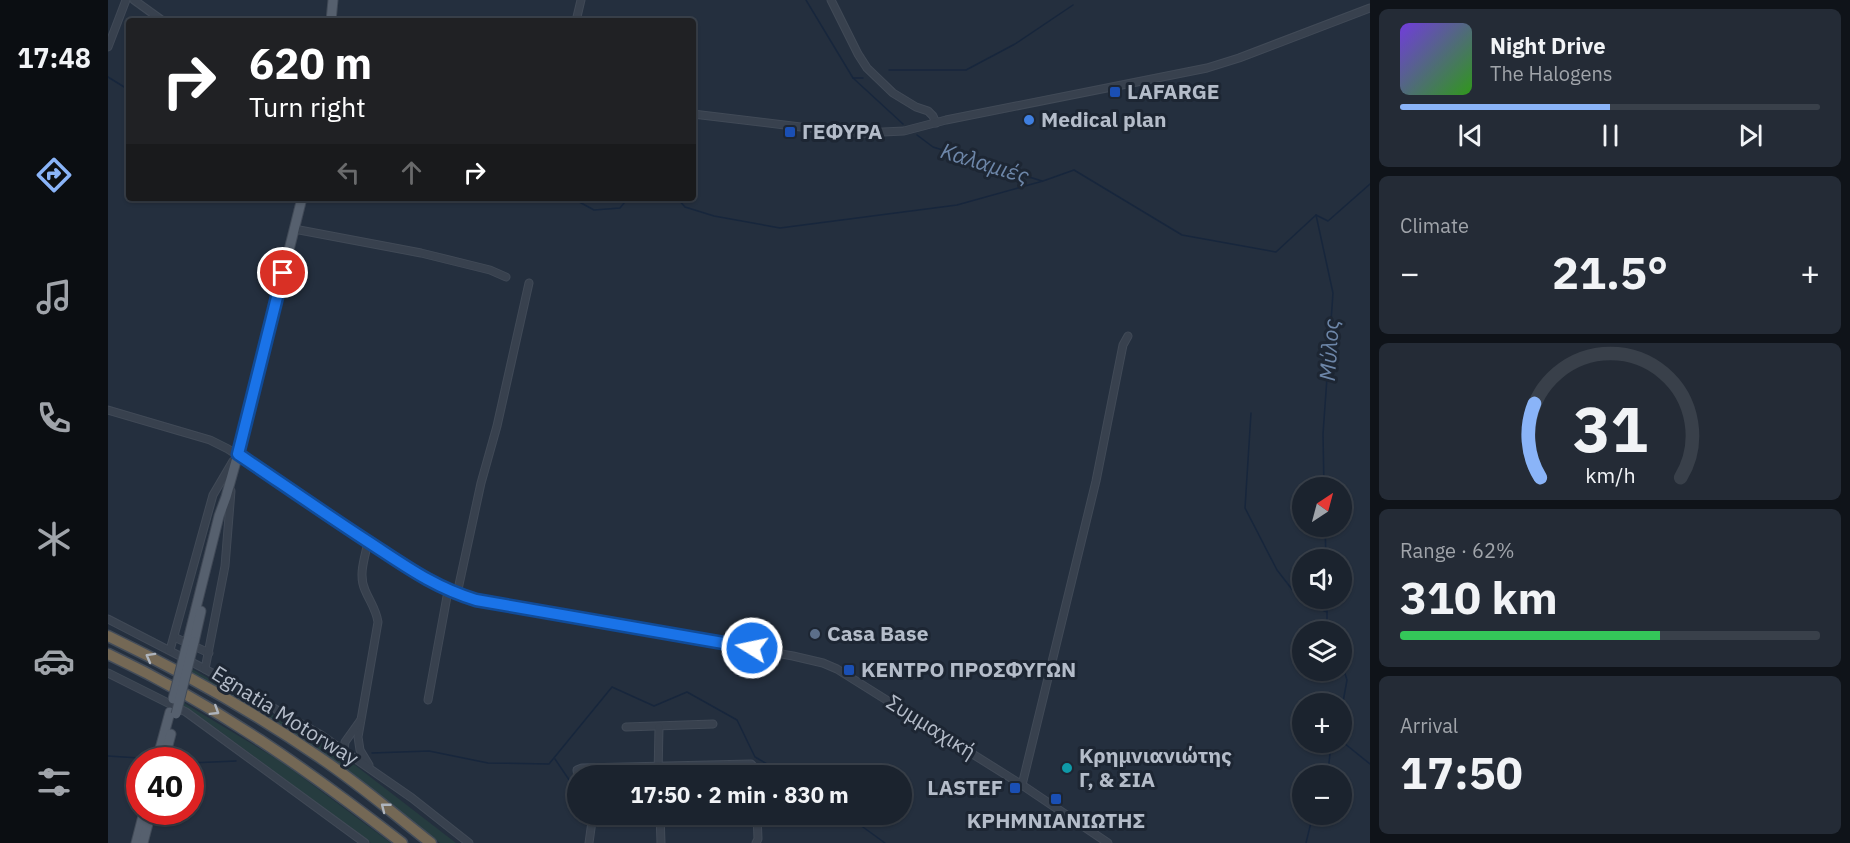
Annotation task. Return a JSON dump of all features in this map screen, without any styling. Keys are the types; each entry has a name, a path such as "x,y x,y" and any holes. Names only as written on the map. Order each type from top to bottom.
{"highway":[{"name":"Egnatia Motorway","path":"108,636 209,689 269,725 328,764 431,843"},
{"name":"Egnatia Motorway","path":"108,654 204,704 267,743 402,843"}],"main road":[{"path":"331,18 333,0"},
{"path":"166,747 219,516 232,477 301,201"},
{"path":"162,747 173,713"},
{"path":"136,843 141,825"},
{"path":"143,843 148,825"}],"street":[{"path":"108,46 126,0"},
{"path":"134,0 159,18"},
{"path":"577,18 581,0"},
{"path":"831,0 867,68 893,93 916,107 928,111 936,123"},
{"path":"696,114 809,128 897,132 1207,68 1370,8"},
{"path":"294,229 421,253 490,270 507,277"},
{"path":"458,594 481,483 497,426 529,283"},
{"path":"1022,785 1096,481 1123,345 1128,336"},
{"name":"Συμμαχική","path":"108,410 210,440 238,454 417,574 448,591 476,600 823,663 846,674 1022,785 1108,843"},
{"path":"170,650 213,495 238,454"},
{"path":"205,669 225,566 232,477"},
{"path":"368,542 363,582 365,591 376,609 378,622 358,737 360,750 375,772"},
{"path":"428,700 448,591"},
{"path":"108,619 170,650 298,721 422,805 469,843"},
{"path":"174,637 209,653"},
{"path":"108,672 192,717 364,843"},
{"path":"344,750 345,742 360,722"},
{"path":"626,727 713,724"},
{"path":"658,765 659,727"},
{"path":"344,750 351,746 358,737"},
{"path":"704,765 752,765"},
{"path":"589,843 591,825"},
{"path":"660,825 661,843"},
{"path":"756,843 757,825"}],"green space":[{"path":"192,669 338,752 456,843 440,843 331,759 190,675"},
{"path":"184,703 282,762 391,843 371,843 214,727 183,709"}],"waterway":[{"name":"Καλαμιές","path":"806,0 853,78 903,124"},
{"path":"889,70 966,70 1015,44 1073,5"},
{"path":"108,77 126,88"},
{"name":"Καλαμιές","path":"853,78 863,78"},
{"name":"Καλαμιές","path":"917,135 933,147 1042,181"},
{"name":"Καλαμιές","path":"680,201 685,207 714,216 780,228 957,205 1074,170 1182,235 1276,252 1316,215 1328,221 1370,184"},
{"path":"578,201 594,210 620,208 626,201"},
{"name":"Μύλος","path":"1316,215 1333,293 1323,434 1324,477"},
{"path":"1251,413 1245,508 1277,570 1301,601 1327,612"},
{"name":"Μύλος","path":"1325,537 1326,549"},
{"name":"Μύλος","path":"1327,609 1327,621"},
{"name":"Μύλος","path":"1345,693 1347,681"},
{"path":"372,753 429,751 488,763 549,764 612,687 654,706 687,692 737,720 755,757 769,765"},
{"name":"Μύλος","path":"1352,749 1370,764"},
{"path":"1328,765 1330,753"},
{"path":"108,756 126,757"},
{"path":"555,759 567,777"},
{"path":"204,762 236,761"},
{"path":"860,825 885,843"},
{"path":"1306,843 1310,825"}],"place":[{"name":"LAFARGE","path":"1115,92"},
{"name":"Medical plan","path":"1029,120"},
{"name":"ΓΕΦΥΡΑ","path":"790,132"},
{"name":"Casa Base","path":"815,634"},
{"name":"ΚΕΝΤΡΟ ΠΡΟΣΦΥΓΩΝ","path":"849,670"},
{"name":"Κρημνιανιώτης Γ, & ΣΙΑ","path":"1067,768"},
{"name":"LASTEF","path":"1015,788"},
{"name":"ΚΡΗΜΝΙΑΝΙΩΤΗΣ","path":"1056,799"}],"route":[{"path":"283,273 238,454 319,510 448,591 476,600 752,648"}]}
